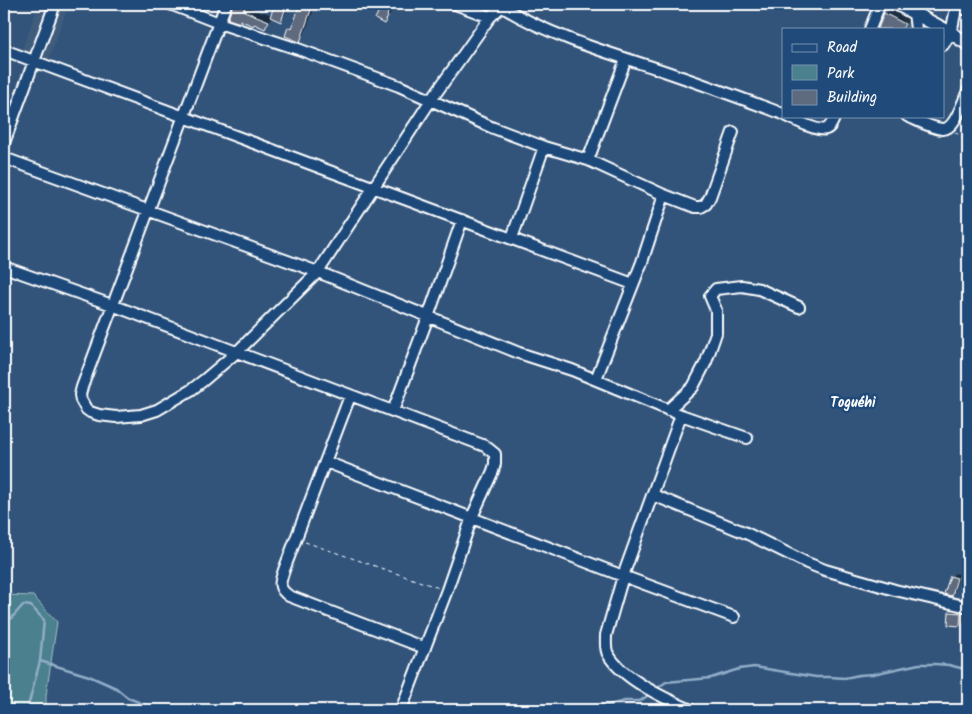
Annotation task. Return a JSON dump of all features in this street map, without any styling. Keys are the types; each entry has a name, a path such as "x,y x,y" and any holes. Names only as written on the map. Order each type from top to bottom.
{"main road":[{"path":"897,4 942,28"},
{"path":"944,29 968,44"}],"street":[{"path":"4,142 55,4"},
{"path":"170,4 399,86 491,127 544,147 588,160 664,195 694,206 701,207 706,204 710,197 733,132"},
{"path":"226,4 82,387 80,395 83,405 95,414 116,417 141,416 157,410 191,390 237,352 318,272 431,100 490,17 502,5 544,29 567,38 782,114"},
{"path":"455,4 490,17"},
{"path":"870,28 880,4"},
{"path":"944,44 951,33 957,6 968,10"},
{"path":"914,13 916,28"},
{"path":"4,50 633,284"},
{"path":"588,160 626,59"},
{"path":"912,118 936,128 948,128 955,120 968,91"},
{"path":"792,118 823,130 828,128 834,118"},
{"path":"512,238 544,147"},
{"path":"4,158 318,272 519,353 572,370 668,410 747,438"},
{"path":"596,379 642,262 664,195"},
{"path":"393,410 462,220"},
{"path":"4,267 112,305 350,396 393,410 486,446 495,454 493,471 472,517 401,710"},
{"path":"668,410 693,387 706,362 716,334 716,310 710,296 716,289 742,286 759,289 799,307"},
{"path":"350,396 280,582 281,588 289,596 425,648"},
{"path":"681,415 623,576 606,635 606,647 608,654 626,674 661,697 691,710"},
{"path":"326,462 734,617"},
{"path":"653,495 746,533 825,570 895,590 968,606"}],"path":[{"path":"948,128 968,141"},
{"path":"296,539 446,590"}],"shaded area":[{"path":"39,4 69,4 48,62 21,52"},
{"path":"906,10 933,28 899,28"}],"green space":[{"path":"4,595 33,596 57,622 46,695 46,710 4,710"}],"building":[{"path":"233,4 246,4 244,11 269,21 265,29 240,20 240,23 228,19"},
{"path":"275,4 287,4 281,22 270,17"},
{"path":"300,4 313,4 300,42 285,36 288,27 292,28"},
{"path":"382,4 391,4 384,24 375,19"},
{"path":"884,13 905,24 903,28 878,28"},
{"path":"967,554 968,572 965,580 959,578"},
{"path":"950,576 957,578 952,596 944,594"},
{"path":"949,612 961,613 960,626 948,625"}],"waterway":[{"path":"4,623 9,621 23,605 31,606 44,620 40,661 27,710"},
{"path":"40,661 89,676 116,688 128,698 155,710"},
{"path":"656,689 666,682 711,678 739,669 754,667 816,677 845,678 919,664 949,665 968,670"},
{"path":"574,710 625,701 640,701 650,694"}],"district":[{"name":"Toguéhi","path":"853,403"}]}
